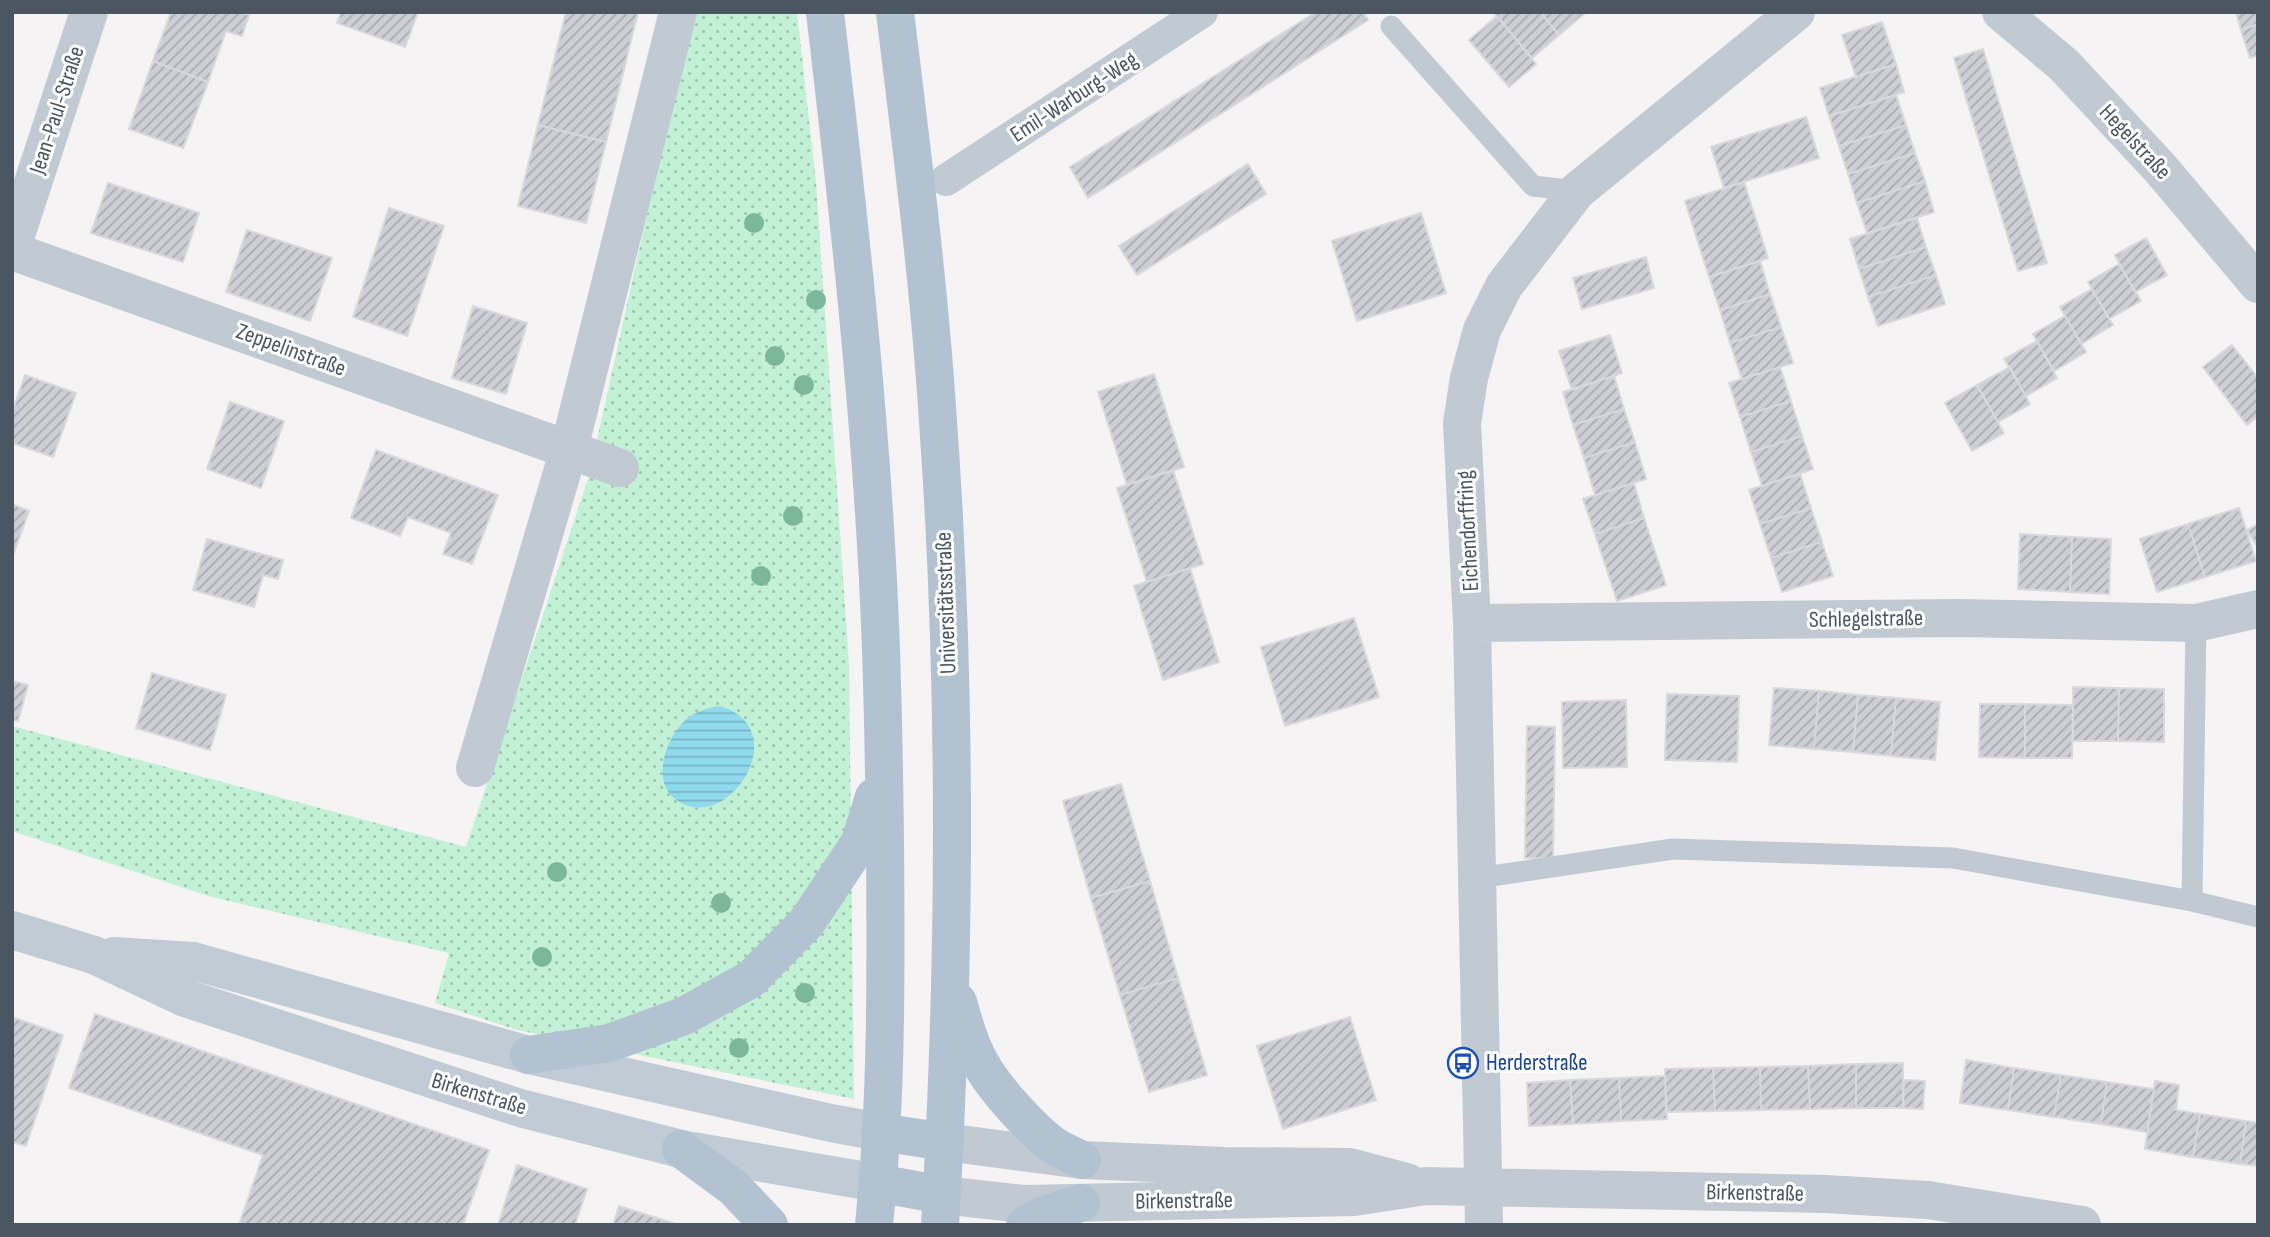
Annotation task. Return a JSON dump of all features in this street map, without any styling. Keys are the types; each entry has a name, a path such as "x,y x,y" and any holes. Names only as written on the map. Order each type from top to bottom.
{"main road":[{"path":"825,12 848,206 866,407 879,601 886,947 884,1073 874,1225"},
{"name":"Universitätsstraße","path":"895,12 917,192 937,407 947,593 951,761 951,977 941,1210"},
{"path":"529,1055 609,1043 684,1017 751,979 807,922 860,842 884,765"},
{"name":"Birkenstraße","path":"12,930 94,955 185,998 520,1108 681,1149 878,1182"},
{"name":"Birkenstraße","path":"94,955 193,961 529,1055 831,1124 880,1132"},
{"path":"951,977 965,1026 981,1065 1026,1122 1053,1144 1082,1160"},
{"path":"880,1132 945,1142"},
{"path":"681,1149 734,1188 769,1225"},
{"path":"878,1182 941,1210"},
{"path":"1025,1225 1041,1216 1081,1203"}],"street":[{"name":"Jean-Paul-Straße","path":"12,249 89,12"},
{"path":"475,768 569,449 678,12"},
{"name":"Emil-Warburg-Weg","path":"946,180 1202,12"},
{"name":"Eichendorffring","path":"1483,1186 1472,623 1462,422 1469,378 1482,330 1504,286 1577,191 1796,12"},
{"name":"Hegelstraße","path":"2001,12 2064,65 2160,168 2258,284"},
{"name":"Zeppelinstraße","path":"12,249 620,468"},
{"name":"Schlegelstraße","path":"1472,623 1945,618 2196,623 2258,609"},
{"name":"Birkenstraße","path":"945,1142 1082,1160 1225,1166 1350,1167 1426,1186"},
{"name":"Birkenstraße","path":"941,1210 1002,1203 1354,1197 1426,1186 1483,1186 1564,1191 1826,1194 1927,1213 2082,1225"},
{"path":"1483,1186 1484,1225"}],"lane":[{"path":"1391,26 1533,186 1577,191"},
{"path":"2192,901 2196,623"},
{"path":"1478,878 1673,849 1953,858 2192,901 2258,917"}],"green space":[{"path":"692,12 797,12 816,182 849,664 854,1099 517,1030 435,1003 449,953 208,896 12,831 12,726 466,847 589,476"}],"water":[{"path":"719,706 742,718 753,735 753,756 746,776 732,793 714,805 694,807 674,798 667,789 663,779 665,756 681,724 696,713"}],"building":[{"path":"171,12 241,12 249,15 242,36 226,31 208,82 153,61"},
{"path":"341,12 418,12 405,47 337,23"},
{"path":"566,12 638,12 606,142 538,125"},
{"path":"1316,12 1363,12 1368,20 1088,198 1070,167"},
{"path":"1540,12 1559,35 1532,58 1495,14"},
{"path":"1540,12 1582,12 1584,14 1559,35"},
{"path":"2236,12 2258,12 2258,24 2241,30"},
{"path":"1497,16 1536,64 1509,87 1469,40"},
{"path":"1882,22 1896,64 1856,77 1842,35"},
{"path":"2258,24 2258,55 2250,58 2241,30"},
{"path":"1983,49 2047,263 2018,271 1954,58"},
{"path":"153,61 208,82 183,148 129,129"},
{"path":"1896,64 1904,92 1829,116 1820,88"},
{"path":"1896,95 1906,125 1839,146 1829,116"},
{"path":"1806,117 1819,158 1724,188 1711,147"},
{"path":"538,125 606,142 586,223 518,206"},
{"path":"1906,125 1915,153 1848,174 1839,146"},
{"path":"1915,153 1925,181 1857,203 1848,174"},
{"path":"1248,164 1266,194 1137,275 1119,246"},
{"path":"1925,181 1934,212 1867,233 1857,203"},
{"path":"1744,182 1768,258 1709,277 1685,201"},
{"path":"108,183 199,213 183,262 91,233"},
{"path":"389,208 444,226 407,336 353,317"},
{"path":"1421,213 1446,293 1357,321 1332,241"},
{"path":"1917,218 1926,247 1859,269 1850,239"},
{"path":"247,230 332,258 310,321 226,292"},
{"path":"2146,238 2167,275 2135,292 2115,255"},
{"path":"1926,247 1936,275 1868,297 1859,269"},
{"path":"1646,257 1654,288 1582,309 1573,278"},
{"path":"1760,261 1770,294 1720,310 1709,277"},
{"path":"2119,264 2141,301 2109,319 2088,282"},
{"path":"1936,275 1945,304 1878,326 1868,297"},
{"path":"2092,289 2113,325 2081,344 2060,307"},
{"path":"1770,294 1781,327 1730,343 1720,310"},
{"path":"473,306 527,323 506,394 452,378"},
{"path":"2065,316 2086,352 2054,371 2033,334"},
{"path":"1781,327 1793,363 1742,379 1730,343"},
{"path":"1610,335 1622,373 1572,390 1559,351"},
{"path":"2037,341 2057,378 2026,396 2004,359"},
{"path":"2232,345 2258,378 2258,416 2247,425 2203,367"},
{"path":"1780,367 1791,401 1740,417 1729,383"},
{"path":"2010,367 2030,404 1998,422 1977,385"},
{"path":"1154,374 1184,467 1127,485 1098,392"},
{"path":"25,375 76,393 53,457 12,443 12,413"},
{"path":"1614,376 1624,409 1573,425 1563,392"},
{"path":"1977,385 2004,433 1972,451 1945,403"},
{"path":"1791,401 1802,436 1751,452 1740,417"},
{"path":"230,402 284,421 261,488 207,469"},
{"path":"1624,409 1635,442 1584,458 1573,425"},
{"path":"1802,436 1813,469 1762,486 1751,452"},
{"path":"1635,442 1646,479 1595,495 1584,458"},
{"path":"376,450 498,495 472,564 443,554 451,533 408,517 400,536 351,518"},
{"path":"1173,470 1203,564 1147,582 1117,488"},
{"path":"1800,474 1811,508 1760,524 1749,490"},
{"path":"1634,483 1644,518 1595,534 1583,499"},
{"path":"12,504 29,511 12,558"},
{"path":"1811,508 1822,542 1771,558 1760,524"},
{"path":"2239,508 2256,561 2205,577 2188,524"},
{"path":"1644,518 1666,585 1617,601 1595,534"},
{"path":"2188,524 2205,577 2157,592 2140,539"},
{"path":"2258,524 2258,548 2247,530"},
{"path":"2020,534 2072,537 2070,592 2018,589"},
{"path":"2072,537 2111,539 2109,594 2070,592"},
{"path":"207,539 283,560 278,579 263,575 254,607 193,590"},
{"path":"1822,542 1833,576 1782,592 1771,558"},
{"path":"1190,568 1219,662 1163,680 1134,586"},
{"path":"1354,618 1379,697 1285,726 1261,647"},
{"path":"152,673 226,695 210,750 136,728"},
{"path":"12,681 28,685 18,721 12,720"},
{"path":"2073,687 2119,688 2118,741 2073,741"},
{"path":"1774,688 1819,691 1814,749 1769,745"},
{"path":"2119,688 2164,689 2164,742 2118,741"},
{"path":"1819,691 1858,695 1853,752 1814,749"},
{"path":"1667,694 1739,696 1737,762 1665,760"},
{"path":"1858,695 1896,698 1891,756 1853,752"},
{"path":"1896,698 1940,702 1935,760 1891,756"},
{"path":"1626,700 1627,767 1563,768 1562,702"},
{"path":"1980,704 2025,704 2025,758 1979,757"},
{"path":"2025,704 2073,705 2072,758 2025,758"},
{"path":"1527,726 1555,727 1553,858 1525,858"},
{"path":"1121,784 1150,881 1091,898 1063,801"},
{"path":"1150,881 1178,978 1120,995 1091,898"},
{"path":"1178,978 1207,1075 1149,1092 1120,995"},
{"path":"95,1014 489,1150 463,1225 239,1225 263,1155 69,1088"},
{"path":"12,1017 63,1035 26,1146 12,1142"},
{"path":"1350,1017 1376,1100 1283,1129 1257,1046"},
{"path":"1966,1060 2014,1068 2008,1110 1960,1103"},
{"path":"1903,1063 1903,1108 1856,1108 1856,1064"},
{"path":"1856,1064 1856,1108 1810,1109 1808,1066"},
{"path":"1808,1066 1810,1109 1761,1110 1760,1067"},
{"path":"1760,1067 1761,1110 1715,1111 1713,1068"},
{"path":"1713,1068 1715,1111 1666,1112 1665,1069"},
{"path":"2014,1068 2061,1075 2054,1117 2008,1110"},
{"path":"2061,1075 2107,1082 2101,1124 2054,1117"},
{"path":"1665,1076 1667,1119 1621,1121 1619,1078"},
{"path":"1619,1078 1621,1121 1573,1124 1570,1080"},
{"path":"1570,1080 1573,1124 1529,1126 1527,1083"},
{"path":"1904,1080 1925,1081 1923,1109 1903,1108"},
{"path":"2155,1081 2179,1085 2176,1110 2200,1114 2193,1157 2145,1149"},
{"path":"2107,1082 2154,1089 2147,1132 2101,1124"},
{"path":"2200,1114 2246,1121 2240,1164 2193,1157"},
{"path":"2246,1121 2258,1123 2258,1166 2240,1164"},
{"path":"517,1165 587,1189 575,1225 498,1225"},
{"path":"619,1206 679,1225 613,1225"}],"place":[{"name":"Herderstraße","path":"1463,1063"}]}
